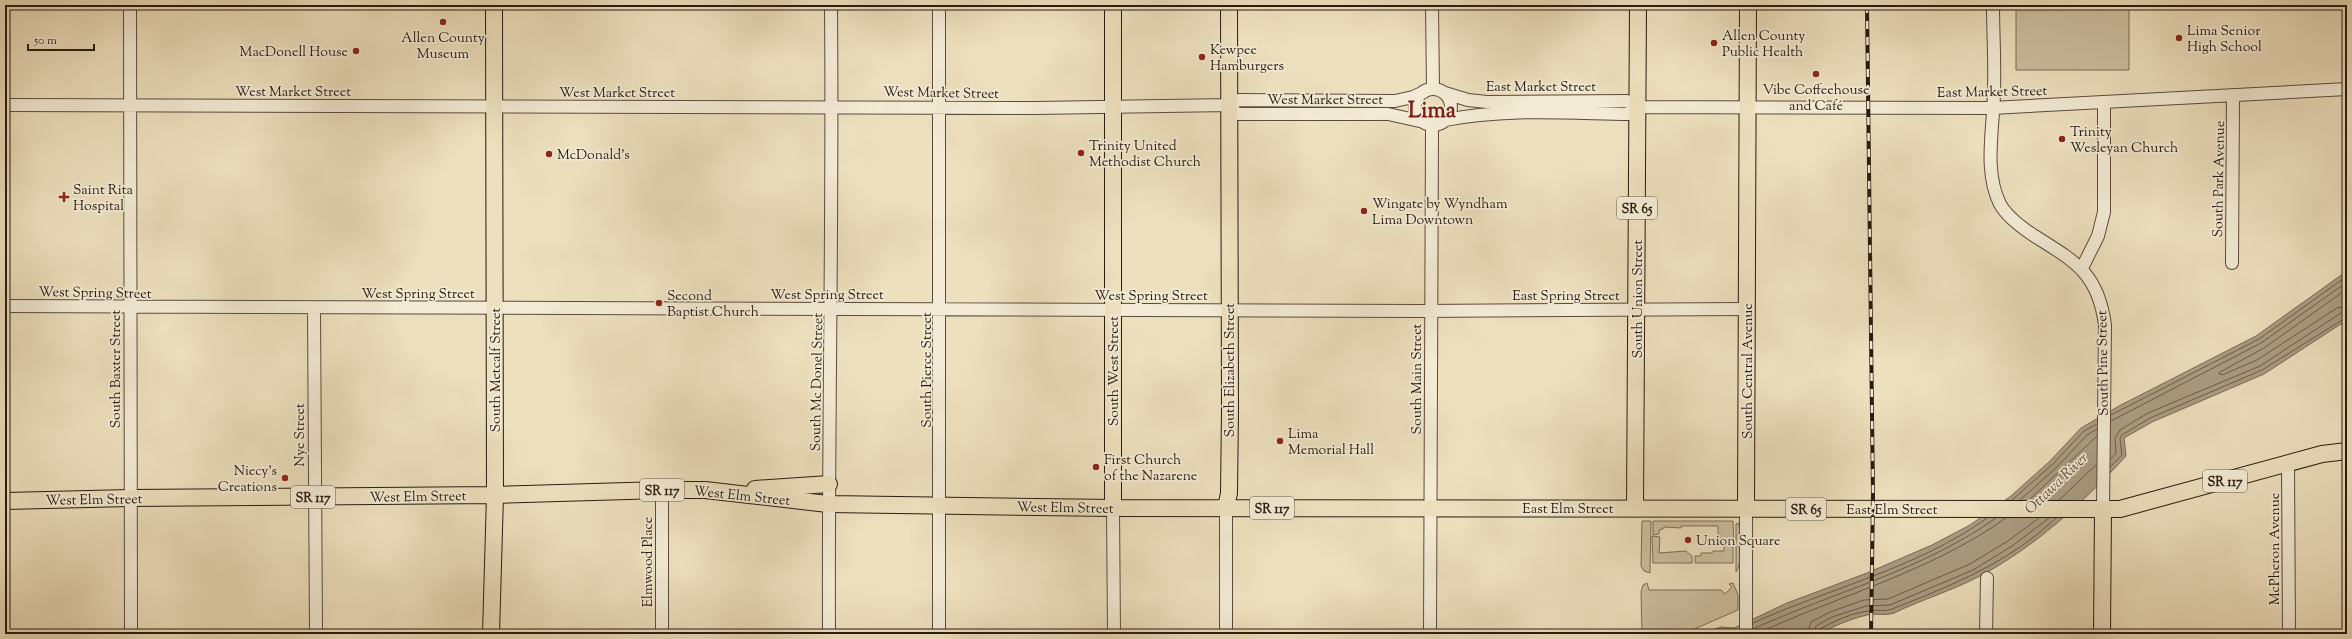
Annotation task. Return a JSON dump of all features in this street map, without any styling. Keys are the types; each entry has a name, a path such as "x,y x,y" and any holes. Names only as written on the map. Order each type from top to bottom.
{"main road":[{"name":"South Metcalf Street","path":"491,634 495,495 494,5"},
{"name":"South West Street","path":"1113,5 1113,508"},
{"name":"South Elizabeth Street","path":"1226,508 1229,493 1229,5"},
{"name":"South Union Street","path":"1636,509 1638,310 1638,5"},
{"name":"South Central Avenue","path":"1746,509 1748,5"},
{"name":"East Elm Street","path":"1430,508 1976,510 2120,509 2322,454 2347,451"},
{"path":"735,494 760,488 829,484"},
{"name":"West Elm Street","path":"5,501 130,498 495,495 662,490 735,494 828,504 1113,508 1430,508"},
{"name":"South Pine Street","path":"2102,634 2103,509"}],"street":[{"name":"South Baxter Street","path":"130,5 131,634"},
{"name":"South Mc Donel Street","path":"829,634 828,504 832,310 831,5"},
{"name":"South Pierce Street","path":"939,634 941,309 940,5"},
{"path":"1428,91 1445,93 1451,104 1451,110 1445,120 1428,124 1417,113 1416,107 1417,101 1428,91 1432,5"},
{"path":"1993,5 1993,188 2001,206 2026,230 2082,268 2098,236 2104,212 2104,102"},
{"name":"East Market Street","path":"1445,93 1468,100 1487,102 1627,101 1637,107 1992,108 2347,89"},
{"name":"West Market Street","path":"5,105 131,104 1112,107 1229,105 1239,100 1399,100 1428,91"},
{"name":"South Park Avenue","path":"2232,264 2233,96"},
{"name":"West Market Street","path":"1229,105 1237,114 1388,114 1428,124"},
{"name":"East Market Street","path":"1445,120 1480,114 1501,113 1628,114 1637,107"},
{"name":"South Main Street","path":"1428,124 1432,311 1430,634"},
{"name":"South Pine Street","path":"2082,268 2095,288 2103,307 2105,325 2102,481 2103,509"},
{"name":"West Spring Street","path":"5,306 314,309 495,308 1432,311"},
{"name":"Nye Street","path":"314,309 316,634"},
{"name":"East Spring Street","path":"1432,311 1747,309"},
{"name":"McPheron Avenue","path":"2288,463 2290,634"},
{"name":"Elmwood Place","path":"662,490 662,634"},
{"name":"South West Street","path":"1113,508 1114,634"},
{"name":"South Elizabeth Street","path":"1226,508 1226,634"},
{"name":"South Central Avenue","path":"1746,509 1746,634"},
{"path":"1986,634 1987,578"}],"shaded area":[{"path":"2016,5 2129,5 2129,70 2016,70"},
{"path":"1642,521 1651,521 1650,573 1644,571 1641,566"},
{"path":"1653,521 1733,521 1734,543 1721,542 1721,538 1718,538 1718,526 1681,526 1681,528 1664,527 1663,529 1659,530 1659,534 1653,535"},
{"path":"1738,523 1741,548 1736,572 1736,524"},
{"path":"1652,536 1660,537 1659,553 1686,551 1692,556 1692,563 1653,563"},
{"path":"1724,545 1733,545 1733,563 1695,563 1695,556 1701,556 1701,553 1724,551"},
{"path":"1647,583 1649,590 1721,590 1725,594 1732,587 1729,584 1733,583 1738,595 1738,610 1683,634 1642,634 1641,592 1643,585"}],"water":[{"name":"Ottawa River","path":"2347,271 2347,319 2344,322 2264,374 2152,422 2124,438 2126,456 2093,490 2038,538 1999,565 1978,577 1894,613 1870,614 1842,623 1819,634 1699,634 1721,627 1734,628 1787,603 1867,573 1932,545 1970,525 2011,496 2050,461 2081,428 2119,406 2256,336"}],"railway":[{"path":"1867,5 1873,495 1871,634"}],"place":[{"name":"Allen County Museum","path":"443,22"},
{"name":"Lima Senior High School","path":"2179,38"},
{"name":"Allen County Public Health","path":"1714,43"},
{"name":"MacDonell House","path":"356,51"},
{"name":"Kewpee Hamburgers","path":"1202,57"},
{"name":"Vibe Coffeehouse and Café","path":"1816,74"},
{"name":"Trinity Wesleyan Church","path":"2062,139"},
{"name":"Trinity United Methodist Church","path":"1081,153"},
{"name":"McDonald's","path":"549,154"},
{"name":"Saint Rita Hospital","path":"64,197"},
{"name":"Wingate by Wyndham Lima Downtown","path":"1364,211"},
{"name":"Second Baptist Church","path":"659,303"},
{"name":"Lima Memorial Hall","path":"1280,441"},
{"name":"First Church of the Nazarene","path":"1096,467"},
{"name":"Niecy's Creations","path":"285,478"},
{"name":"Union Square","path":"1688,540"}],"district":[{"name":"Lima","path":"1432,109"}]}
